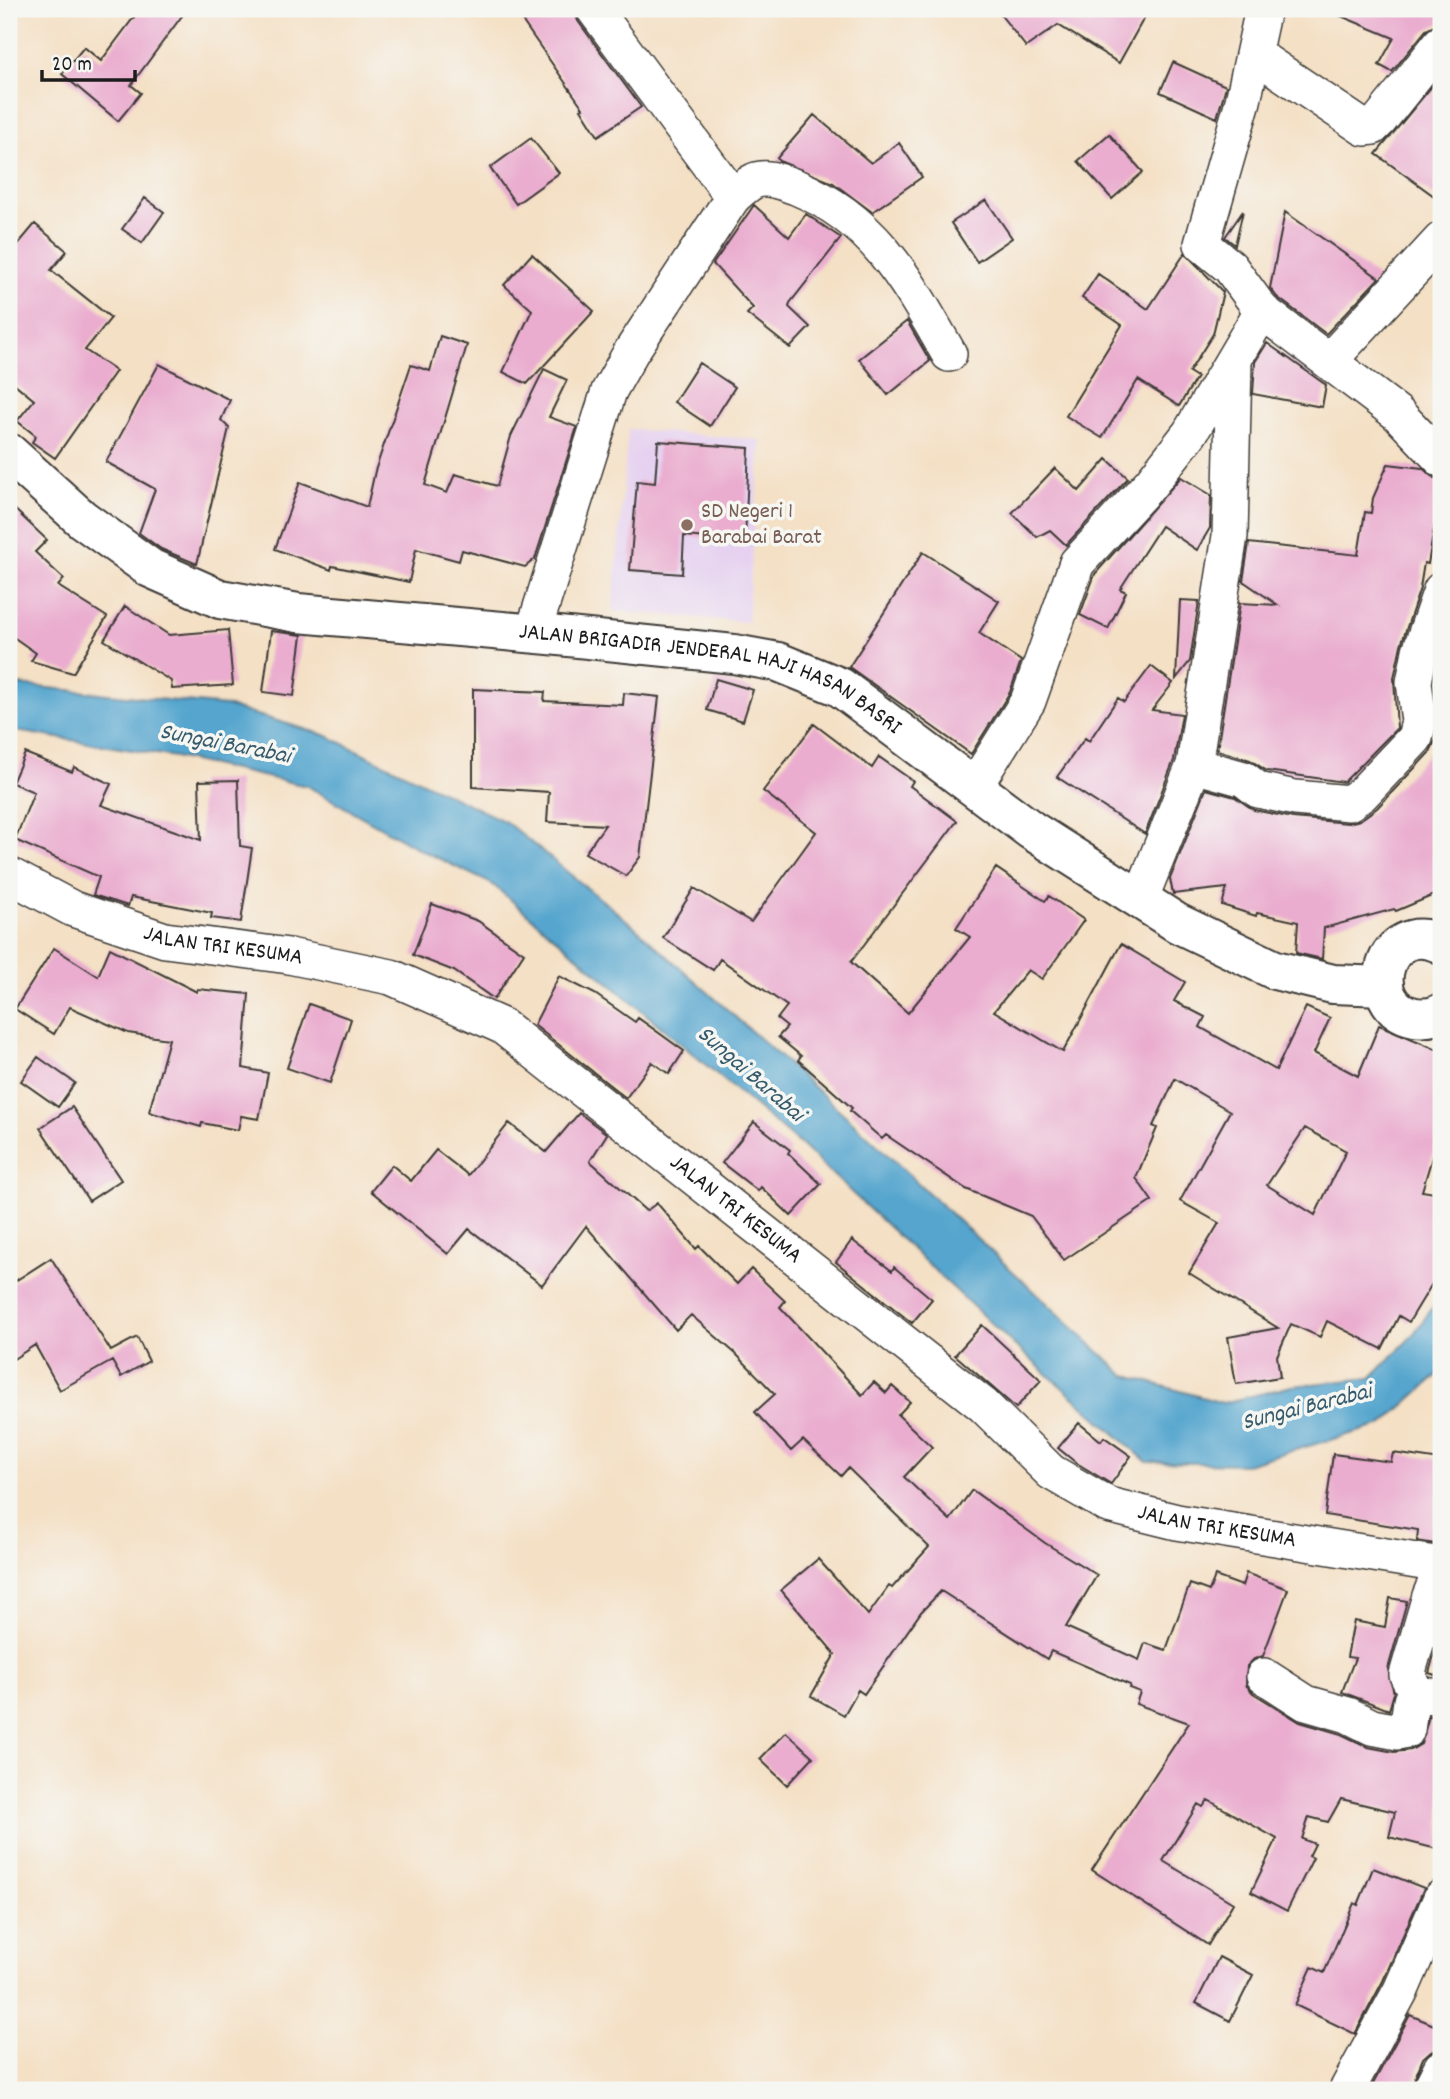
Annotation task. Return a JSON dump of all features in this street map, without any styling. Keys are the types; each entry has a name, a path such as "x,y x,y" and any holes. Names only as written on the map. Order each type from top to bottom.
{"main road":[{"name":"JALAN BRIGADIR JENDERAL HAJI HASAN BASRI","path":"9,453 82,519 150,568 220,599 298,613 533,633 734,654 778,662 840,687 1031,830 1177,923 1275,970 1333,984 1384,986"},
{"path":"1441,944 1422,939 1396,948 1383,971 1384,986 1398,1009 1409,1016 1423,1018 1441,1013"}],"street":[{"path":"594,9 733,197"},
{"path":"1264,9 1202,244 1230,267 1262,312 1397,413 1441,459"},
{"path":"1254,54 1364,128 1373,127 1379,121 1441,43"},
{"path":"533,633 609,391 631,352 733,197 756,180 777,180 828,201 853,219 901,271 949,354"},
{"path":"1329,361 1441,240"},
{"path":"974,788 1028,701 1077,563 1151,482 1190,433 1262,312"},
{"path":"1140,900 1194,765 1230,536 1234,359"},
{"path":"1194,765 1244,779 1258,790 1295,798 1349,803 1362,794 1415,738 1419,722 1414,682 1420,651 1441,590"},
{"name":"JALAN TRI KESUMA","path":"9,875 73,909 165,940 289,956 391,977 502,1026 983,1405 1051,1472 1108,1505 1178,1522 1441,1568"},
{"path":"1429,1696 1406,1675 1441,1568"},
{"path":"1264,1676 1306,1703 1348,1714 1372,1727 1398,1732 1407,1730 1411,1701 1429,1696"},
{"path":"1354,2088 1441,1898"},
{"path":"1430,2090 1441,2068"}],"shaded area":[{"name":"SD Negeri 1 Barabai Barat","path":"628,429 761,440 747,622 613,611"}],"water":[{"name":"Sungai Barabai","path":"9,684 226,706 325,735 506,822 635,927 846,1116 1124,1375 1223,1403 1292,1386 1371,1378 1412,1336 1441,1296 1441,1372 1382,1425 1246,1464 1147,1462 1012,1343 802,1146 492,884 421,850 307,786 175,757 9,730"}],"building":[{"path":"140,9 187,9 131,85 141,93 118,121 62,74 84,47 101,61"},
{"path":"514,9 574,9 578,21 641,107 598,136 581,109 583,108"},
{"path":"996,9 1149,9 1119,63 1058,25 1026,47"},
{"path":"1324,9 1441,9 1441,23 1426,30 1392,72 1379,65 1394,38"},
{"path":"1173,62 1226,86 1217,118 1160,92"},
{"path":"1441,75 1441,201 1376,154"},
{"path":"814,115 871,163 899,143 922,177 872,212 833,183 779,161 777,158"},
{"path":"1109,134 1143,172 1112,199 1078,161"},
{"path":"531,138 559,173 516,204 490,168"},
{"path":"145,198 164,212 142,243 122,229"},
{"path":"986,200 1012,238 977,262 951,223"},
{"path":"754,205 789,237 806,214 841,238 790,303 789,307 810,327 790,348 747,314 753,308 713,264"},
{"path":"1243,211 1235,245 1225,237"},
{"path":"1285,212 1379,278 1326,334 1277,297 1270,288"},
{"path":"35,224 67,251 51,270 111,318 85,350 116,371 55,458 32,442 36,436 17,421 34,400 9,379 9,255"},
{"path":"1185,253 1223,292 1213,334 1189,372 1197,377 1179,406 1138,380 1102,438 1066,416 1122,325 1082,298 1098,274 1148,309"},
{"path":"532,254 594,311 527,384 503,372 532,310 504,285"},
{"path":"907,321 930,361 888,395 859,359"},
{"path":"440,336 467,345 425,485 447,493 455,474 497,486 511,436 544,369 567,380 549,417 577,427 535,559 525,567 462,550 459,561 416,549 409,582 332,566 331,570 275,549 300,482 367,507 375,471 411,365 430,371"},
{"path":"1267,343 1326,385 1322,407 1253,394 1255,362"},
{"path":"699,363 735,387 710,426 674,402"},
{"path":"159,364 230,400 221,420 229,428 197,564 161,549 139,533 155,489 106,462"},
{"path":"658,441 749,448 745,541 684,536 682,574 630,570 637,481 655,483"},
{"path":"1107,459 1128,478 1066,545 1050,530 1037,537 1012,513 1055,468 1079,491"},
{"path":"1388,464 1422,468 1435,478 1441,479 1441,519 1436,518 1428,564 1424,563 1420,588 1401,645 1394,678 1397,728 1344,782 1267,771 1250,760 1217,750 1240,603 1278,605 1243,581 1249,543 1358,555 1365,512 1371,513 1373,498"},
{"path":"1181,477 1211,495 1210,528 1197,550 1161,526 1120,589 1126,592 1108,629 1080,615 1095,574"},
{"path":"9,504 47,540 35,552 64,579 58,586 107,617 73,673 31,661 36,653 9,634"},
{"path":"923,552 999,601 979,633 1021,661 1010,692 971,754 849,667"},
{"path":"1180,600 1199,601 1190,661 1176,679"},
{"path":"125,606 169,635 228,630 233,685 172,689 171,681 104,640"},
{"path":"271,631 302,635 294,696 263,692"},
{"path":"1151,666 1173,683 1152,710 1182,714 1174,760 1145,834 1057,777 1085,738 1089,741 1118,698 1124,702"},
{"path":"716,679 753,690 743,721 707,710"},
{"path":"473,689 545,692 544,701 623,705 624,693 659,697 640,857 626,876 585,853 605,825 547,822 549,792 473,787"},
{"path":"814,724 872,768 879,757 913,781 910,786 957,821 851,962 908,1013 970,937 956,928 996,868 1045,901 1049,896 1084,920 1042,979 1028,970 994,1011 1063,1052 1121,944 1185,982 1174,1001 1205,1017 1200,1027 1276,1070 1306,1007 1330,1018 1314,1053 1358,1076 1379,1025 1441,1051 1441,1127 1422,1191 1441,1194 1441,1269 1409,1322 1399,1316 1382,1349 1327,1321 1320,1337 1291,1324 1277,1356 1280,1377 1236,1384 1228,1337 1278,1328 1189,1273 1219,1223 1180,1201 1230,1111 1175,1079 1153,1126 1157,1128 1136,1178 1152,1201 1064,1260 1031,1216 966,1189 886,1135 882,1139 798,1060 801,1056 778,1037 787,1027 777,1019 787,1006 720,959 713,970 663,938 694,888 751,922 816,832 763,791","holes":["1305,1128 1346,1151 1315,1215 1267,1185"]},
{"path":"1441,729 1441,892 1396,911 1394,909 1324,928 1322,959 1296,953 1298,922 1257,913 1256,916 1222,905 1227,888 1173,894 1170,879 1206,789 1235,797 1254,810 1293,818 1348,823 1360,820 1377,808 1430,752"},
{"path":"25,753 72,772 74,767 111,784 101,805 201,840 199,781 238,780 240,846 252,848 241,922 211,918 212,913 131,897 128,906 93,895 99,877 15,840 34,792 12,783"},
{"path":"432,904 478,921 524,953 494,999 454,971 413,955"},
{"path":"54,948 98,976 110,948 197,992 197,989 249,994 243,1068 268,1073 259,1119 241,1116 238,1130 202,1123 201,1127 149,1112 169,1039 128,1033 70,1007 54,1034 15,1009"},
{"path":"559,976 595,994 635,1022 638,1018 684,1051 669,1074 652,1062 626,1098 534,1025"},
{"path":"309,1004 351,1019 330,1083 287,1068"},
{"path":"38,1057 75,1083 58,1107 21,1081"},
{"path":"72,1107 121,1180 89,1201 40,1128"},
{"path":"579,1113 607,1134 590,1161 646,1211 657,1203 696,1249 699,1246 737,1284 751,1269 785,1301 780,1307 862,1395 874,1382 886,1393 892,1386 910,1402 898,1415 932,1447 904,1477 950,1520 972,1490 1045,1543 1097,1575 1066,1627 1139,1660 1145,1643 1166,1650 1190,1584 1209,1591 1215,1576 1242,1586 1246,1573 1288,1589 1263,1656 1254,1659 1247,1666 1246,1685 1253,1693 1300,1722 1341,1734 1368,1747 1394,1752 1411,1750 1421,1744 1429,1716 1441,1717 1441,1850 1389,1837 1395,1812 1341,1799 1328,1822 1309,1817 1302,1839 1315,1844 1309,1856 1313,1858 1287,1911 1251,1892 1277,1839 1208,1800 1203,1807 1198,1804 1163,1861 1233,1903 1208,1945 1092,1870 1189,1723 1136,1704 1140,1692 1129,1688 1130,1685 1051,1651 1047,1659 941,1591 921,1612 864,1694 858,1690 844,1715 811,1696 835,1654 781,1590 818,1559 868,1615 889,1586 892,1588 929,1547 848,1468 841,1476 803,1440 791,1451 755,1412 775,1394 736,1354 691,1315 676,1330 586,1226 542,1285 469,1229 448,1254 371,1191 392,1165 411,1181 436,1150 468,1175 509,1123 546,1152"},
{"path":"754,1122 790,1150 788,1153 821,1184 791,1216 761,1187 758,1191 722,1163"},
{"path":"852,1240 892,1271 894,1267 932,1299 912,1323 836,1262"},
{"path":"51,1258 111,1351 137,1337 149,1361 121,1377 112,1361 60,1390 35,1345 9,1362 9,1285"},
{"path":"982,1325 1041,1380 1016,1408 955,1355"},
{"path":"1079,1423 1101,1441 1104,1437 1131,1456 1111,1484 1058,1448"},
{"path":"1393,1453 1441,1460 1441,1545 1417,1541 1418,1530 1325,1515 1333,1454 1391,1462"},
{"path":"1390,1598 1407,1601 1388,1669 1394,1693 1389,1710 1342,1692 1355,1658 1347,1657 1354,1621 1385,1627"},
{"path":"1441,1629 1441,1677 1429,1673"},
{"path":"786,1732 813,1757 787,1785 760,1759"},
{"path":"1373,1868 1424,1888 1383,1981 1355,2034 1295,2005 1312,1967 1324,1973 1354,1903 1358,1905"},
{"path":"1219,1957 1253,1975 1230,2021 1196,2003"},
{"path":"1410,2015 1441,2028 1441,2048 1431,2051 1423,2058 1410,2090 1384,2090 1373,2084"}],"place":[{"name":"SD Negeri 1 Barabai Barat","path":"687,525"}]}
